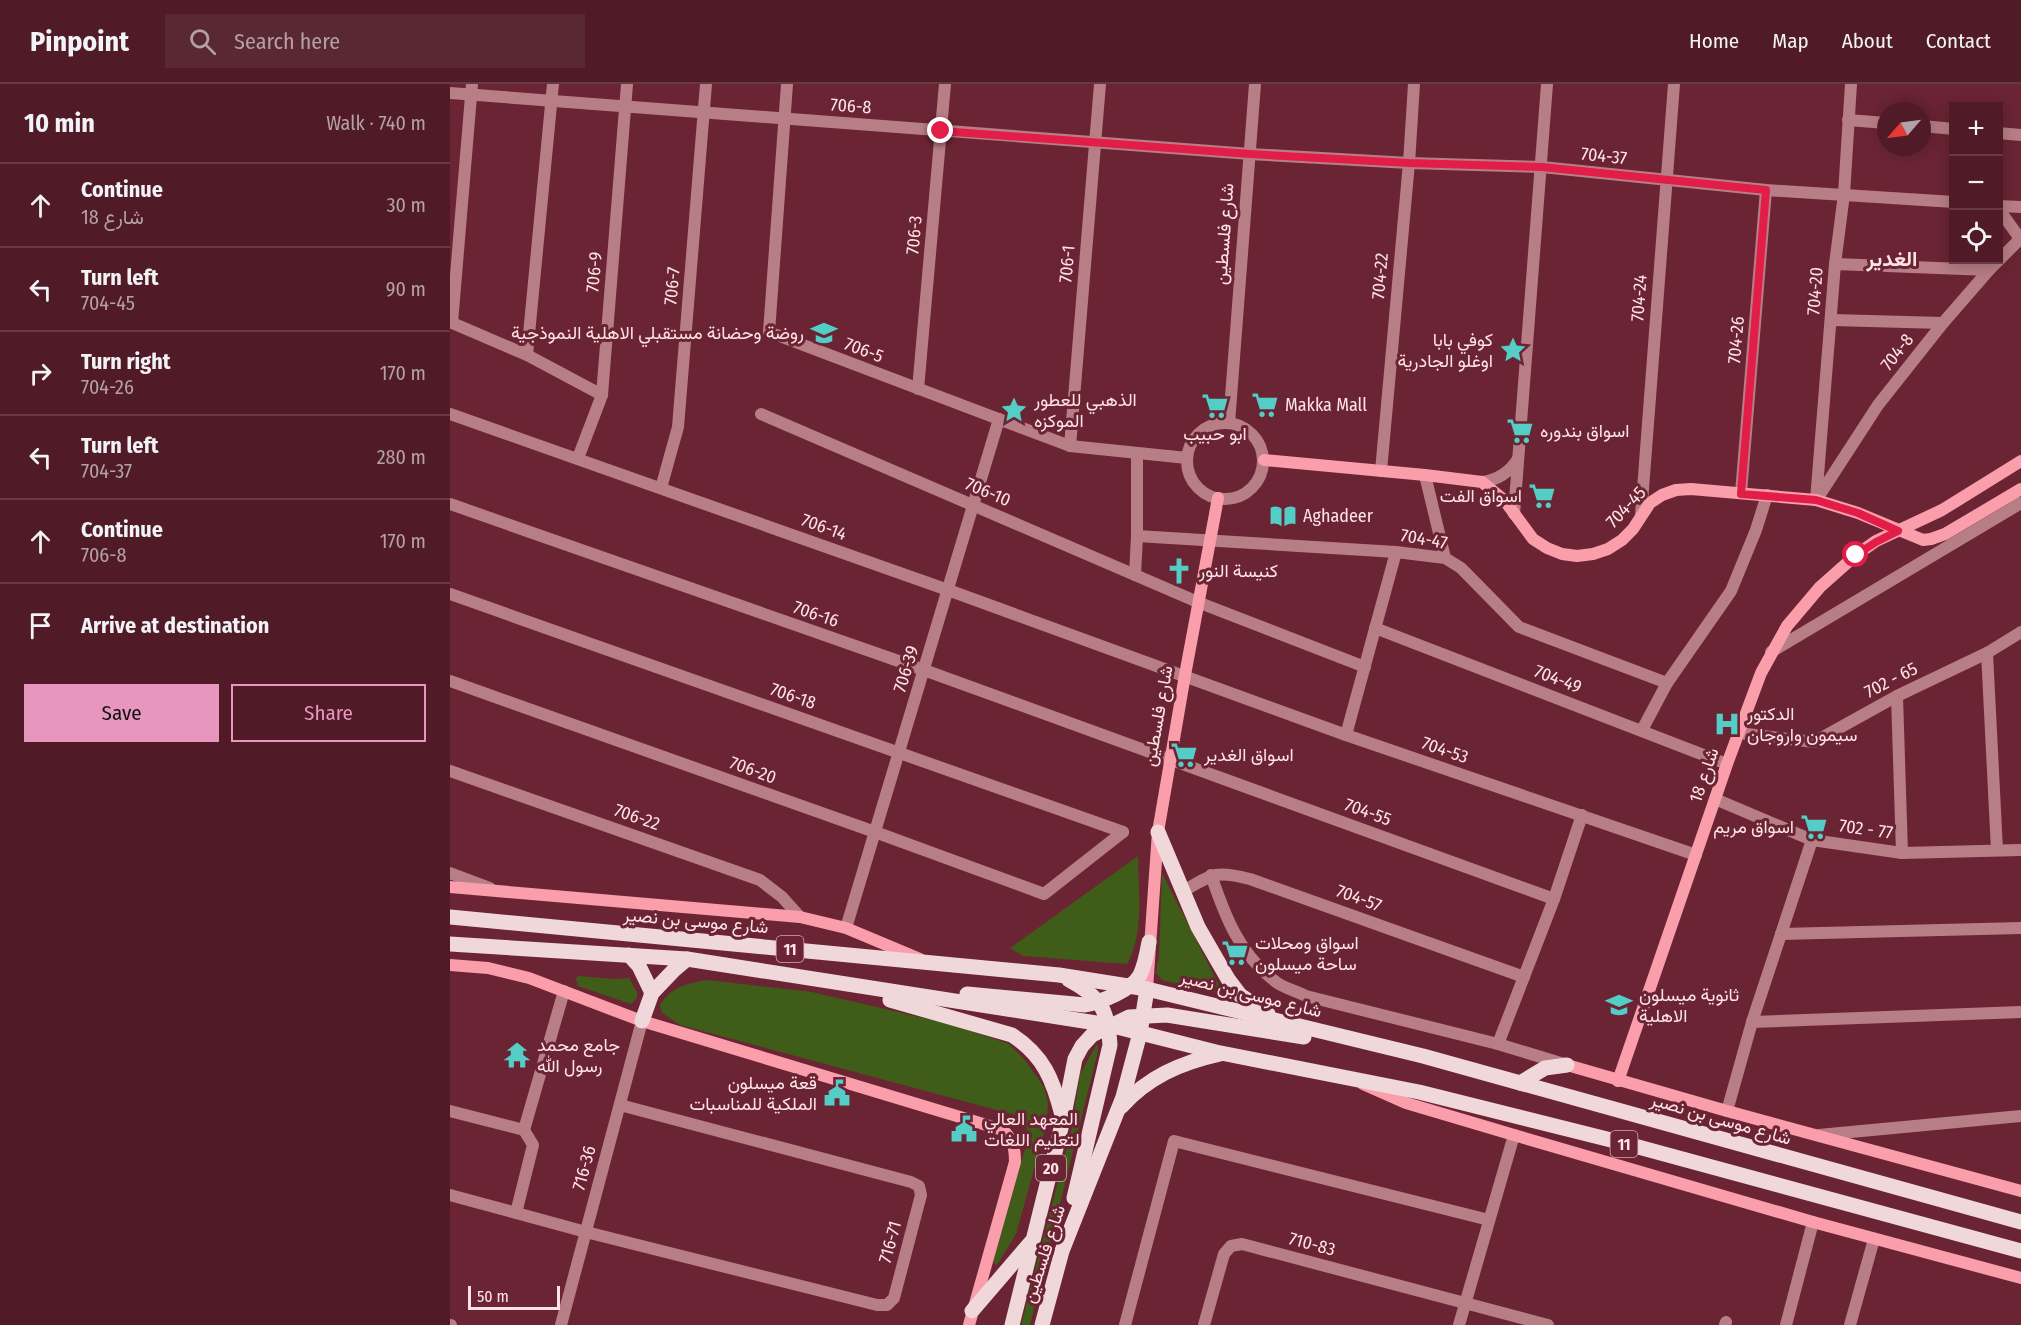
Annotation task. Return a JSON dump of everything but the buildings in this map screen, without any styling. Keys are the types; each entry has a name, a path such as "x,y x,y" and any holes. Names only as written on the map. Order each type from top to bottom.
{"main road":[{"path":"1158,832 1182,892 1213,955 1234,987 1249,1002 1281,1022"},
{"name":"شارع موسى بن نصير","path":"450,917 1059,975 1148,989 1423,1056 2021,1222"},
{"path":"826,982 1085,1005 1100,1002 1128,986 1140,975 1149,942"},
{"name":"11","path":"450,944 687,959 1109,1025"},
{"path":"629,956 639,966 652,993"},
{"path":"642,1021 652,993 687,959"},
{"path":"1059,975 1081,987 1100,1002 1109,1025 1110,1045 1062,1251"},
{"path":"826,982 1012,1035 1027,1046 1048,1072 1054,1084 1063,1120"},
{"name":"شارع فلسطين","path":"1042,1325 1062,1251 1117,1111 1140,1033 1148,989"},
{"path":"1109,1025 1129,1017 1167,1015 1423,1056"},
{"path":"1109,1025 1140,1033"},
{"name":"شارع فلسطين","path":"1012,1325 1063,1120 1075,1059 1082,1046 1092,1035 1109,1025"},
{"name":"11","path":"1140,1033 1224,1053 1419,1092 1631,1145 2021,1251"},
{"path":"1117,1111 1138,1089 1165,1072 1190,1062 1224,1053"},
{"path":"1520,1083 1545,1068 1567,1065"},
{"path":"971,1318 1034,1237"}],"street":[{"path":"527,355 553,84"},
{"name":"706-9","path":"578,458 602,395 627,84"},
{"name":"706-7","path":"661,488 678,427 706,84"},
{"name":"706-5","path":"787,84 769,332 1070,446 1187,458"},
{"name":"706-3","path":"918,389 945,84"},
{"name":"706-1","path":"1070,446 1100,84"},
{"name":"شارع فلسطين","path":"1229,423 1255,84"},
{"name":"704-22","path":"1381,471 1414,84"},
{"path":"1514,514 1547,84"},
{"name":"704-24","path":"1641,515 1674,84"},
{"name":"704-20","path":"1816,500 1835,264 1844,194 1851,84"},
{"path":"472,89 451,323 527,355 602,395"},
{"name":"706-8","path":"450,93 472,89 552,101 1250,154"},
{"path":"1848,120 1877,122"},
{"path":"1931,127 1949,129"},
{"path":"2003,133 2021,135"},
{"name":"704-37","path":"1250,154 1409,163 1542,167 1766,190 1949,202"},
{"name":"704-26","path":"1741,494 1766,190"},
{"path":"2003,207 2021,207"},
{"path":"2000,210 2021,239"},
{"name":"704-8","path":"1816,500 1878,405 1943,323 1989,270 2021,239"},
{"path":"1835,264 1989,270"},
{"path":"1832,320 1943,323"},
{"name":"706-14","path":"450,414 1185,675"},
{"name":"706-10","path":"761,414 1200,603 1365,667"},
{"name":"706-39","path":"846,928 999,419"},
{"path":"1229,423 1251,432 1262,450 1264,460 1261,475 1254,487 1242,496 1227,500 1202,491 1193,482 1188,471 1187,458 1194,438 1202,430 1211,425 1229,423"},
{"path":"1135,575 1137,453"},
{"path":"1264,460 1482,482 1500,478 1508,473 1519,458"},
{"name":"شارع 18","path":"1618,1081 1738,733 1761,673 1787,626 1820,587 1856,555 1876,542 1935,514 2021,461"},
{"path":"1425,475 1445,558"},
{"name":"704-45","path":"1482,482 1504,501 1533,539 1562,554 1577,556 1608,549 1622,540 1656,499 1676,490 1691,489 1816,500 1858,513 1898,531"},
{"path":"1898,531 1914,538 1931,539 1976,517 2021,489"},
{"path":"1642,730 1667,683 1731,591 1756,530 1767,495"},
{"name":"شارع فلسطين","path":"1148,989 1149,942 1158,832 1218,498"},
{"name":"706-16","path":"450,504 924,670 1170,760"},
{"path":"1771,652 2021,504"},
{"name":"704-47","path":"1137,536 1396,552 1445,558 1461,567 1519,627 1667,683"},
{"path":"1346,735 1396,552"},
{"name":"706-18","path":"450,594 1123,832 1044,894"},
{"name":"704-49","path":"1375,628 1727,764"},
{"name":"702 - 65","path":"1738,733 1814,742 1897,696 1987,653 2021,632"},
{"path":"1987,653 1997,850"},
{"name":"704-53","path":"1185,675 1346,735 1696,855"},
{"name":"706-20","path":"450,681 1044,894"},
{"path":"1897,696 1902,853"},
{"name":"704-55","path":"1170,760 1554,899"},
{"name":"706-22","path":"450,771 760,880 782,897 800,917"},
{"name":"702 - 77","path":"1715,799 1812,840 1902,853 2021,849"},
{"path":"1498,1044 1554,899 1582,815"},
{"path":"1727,1111 1752,1022 1812,840"},
{"path":"450,873 500,892"},
{"name":"704-57","path":"1211,875 1232,874 1250,879 1524,977"},
{"path":"1182,892 1211,875 1225,916 1246,952 1277,982 1306,996 1498,1044 1618,1081 2021,1191"},
{"path":"450,888 800,917 846,928 929,962"},
{"path":"1781,934 2021,928"},
{"path":"450,965 488,968 529,978 642,1021 1003,1130 1015,1148 1015,1162 971,1318"},
{"path":"524,1130 564,991"},
{"path":"1752,1022 2021,1012"},
{"name":"716-36","path":"561,1325 642,1021"},
{"path":"1352,1078 1382,1094 1406,1103 1813,1222 2021,1278"},
{"name":"716-71","path":"586,1232 878,1305 887,1305 894,1298 921,1195 919,1186 620,1105"},
{"path":"450,1111 524,1130 533,1145 516,1213"},
{"path":"1818,1135 2021,1116"},
{"path":"1459,1325 1514,1135"},
{"path":"1125,1325 1174,1141 1490,1220"},
{"path":"450,1195 586,1232"},
{"path":"1786,1325 1813,1222"},
{"path":"1850,1325 1874,1239"},
{"name":"710-83","path":"1204,1325 1224,1254 1231,1246 1242,1244 1548,1325"}],"green space":[{"path":"1138,856 1138,925 1133,951 1127,964 1023,956 1010,948"},
{"path":"1162,873 1224,995 1162,980 1156,973 1159,955"},
{"path":"579,976 629,978 637,992 637,998 631,1004 578,986 576,978"},
{"path":"707,980 812,992 954,1025 1009,1044 1025,1060 1044,1087 1048,1103 1046,1126 1016,1234 999,1262 996,1265 994,1263 994,1257 1028,1139 1026,1126 1019,1116 680,1025 662,1013 660,1005 669,994 687,984"},
{"path":"1097,1044 1098,1051 1030,1325 1021,1325 1071,1131 1080,1074"}],"place":[{"name":"روضة وحضانة مستقبلي الاهلية النموذجية","path":"824,333"},
{"name":"كوفي بابا اوغلو الجادرية","path":"1513,350"},
{"name":"Makka Mall","path":"1265,405"},
{"name":"ابو حبيب","path":"1215,406"},
{"name":"الذهبي للعطور الموكزه","path":"1014,410"},
{"name":"اسواق بندوره","path":"1520,431"},
{"name":"اسواق الفت","path":"1542,496"},
{"name":"Aghadeer","path":"1283,516"},
{"name":"كنيسة النور","path":"1179,571"},
{"name":"الدكتور سيمون واروجان","path":"1727,724"},
{"name":"اسواق الغدير","path":"1184,755"},
{"name":"اسواق مريم","path":"1814,827"},
{"name":"اسواق ومحلات ساحة ميسلون","path":"1235,953"},
{"name":"ثانوية ميسلون الاهلية","path":"1619,1005"},
{"name":"جامع محمد رسول الله","path":"517,1055"},
{"name":"قعة ميسلون الملكية للمناسبات","path":"837,1093"},
{"name":"المعهد العالي لتعليم اللغات","path":"964,1129"}],"district":[{"name":"الغدير","path":"1892,259"}],"route":[{"path":"941,131 1250,154 1409,163 1542,167 1766,190 1741,494 1816,500 1858,513 1898,531 1856,555"}]}
